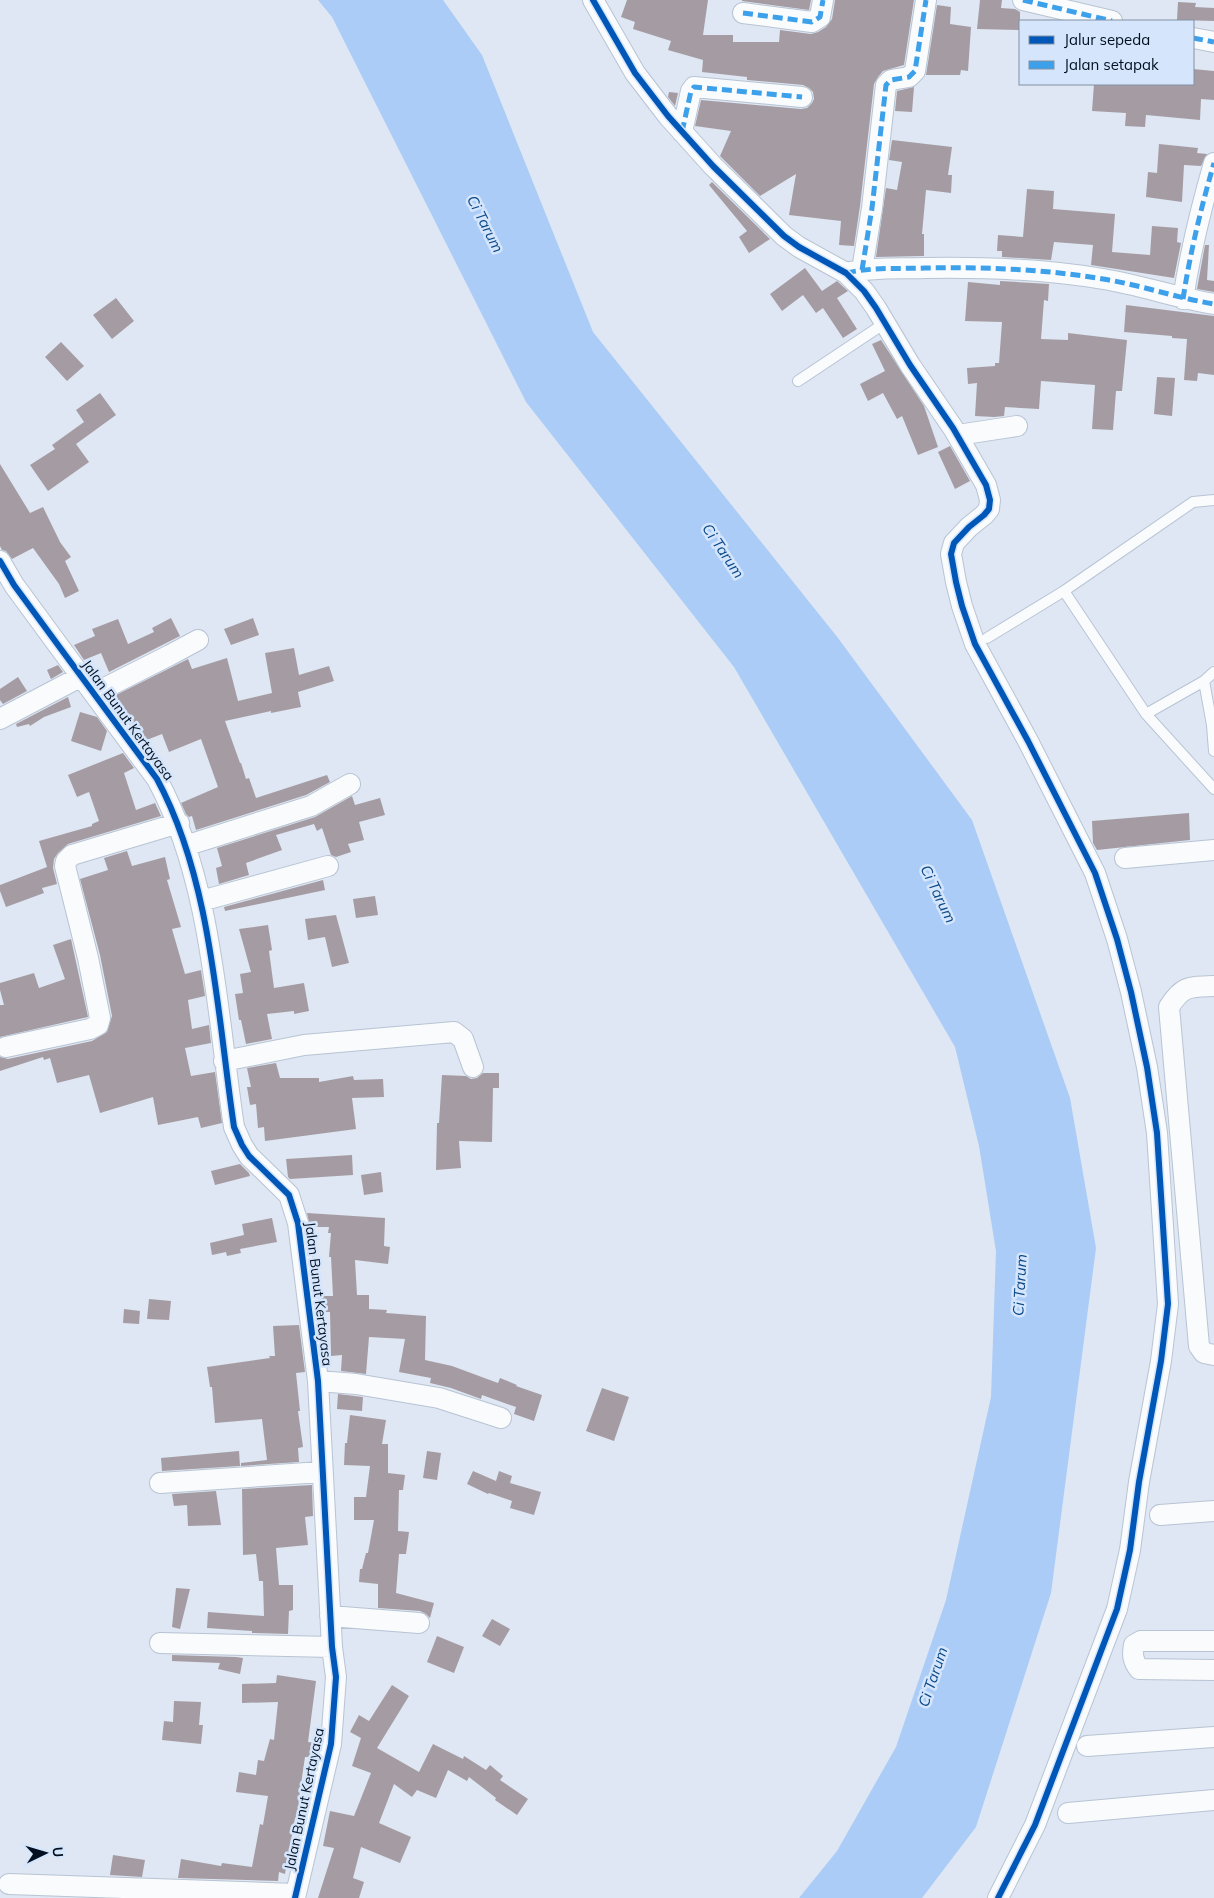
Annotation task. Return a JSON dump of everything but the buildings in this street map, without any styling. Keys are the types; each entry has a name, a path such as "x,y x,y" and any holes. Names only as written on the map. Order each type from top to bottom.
{"street":[{"path":"593,0 635,73 682,132 713,166 784,236 799,247 854,271 946,268 1022,269 1105,279 1153,289 1183,299 1214,304"},
{"path":"743,13 812,22 820,17 823,0"},
{"path":"926,0 915,72 910,77 891,80 886,85 872,208 854,271 864,291 910,365 958,435 986,485 990,500 989,509 954,543 951,554 956,582 975,644 1028,740 1095,873 1117,939 1131,992 1147,1067 1157,1133 1168,1304 1161,1361 1138,1482 1130,1550 1117,1609 1035,1825 998,1898"},
{"path":"1023,0 1108,20"},
{"path":"1194,38 1214,42"},
{"path":"682,132 691,91 694,87 802,97"},
{"path":"1183,299 1199,218 1214,164"},
{"path":"958,435 1017,426"},
{"name":"Jalan Bunut Kertayasa","path":"0,561 14,585 158,779 179,823 201,901 215,982 234,1126 249,1156 289,1195 298,1223 318,1381 330,1616 336,1677 331,1744 296,1896"},
{"path":"95,693 198,640"},
{"path":"0,719 82,676"},
{"path":"185,846 311,806 350,784"},
{"path":"6,1047 90,1029 98,1025 100,1018 88,958 65,866 66,861 72,855 179,823"},
{"path":"1125,858 1214,850"},
{"path":"201,901 328,866"},
{"path":"1214,986 1192,987 1177,994 1169,1007 1199,1346 1204,1353 1214,1355"},
{"path":"224,1061 304,1045 454,1032 464,1039 473,1067"},
{"path":"318,1381 356,1384 439,1398 501,1418"},
{"path":"160,1483 322,1472"},
{"path":"1160,1515 1214,1511"},
{"path":"330,1616 419,1623"},
{"path":"1214,1641 1141,1641 1134,1645 1132,1654 1134,1663 1139,1669 1214,1670"},
{"path":"160,1643 332,1647"},
{"path":"1087,1746 1214,1737"},
{"path":"1068,1813 1214,1800"},
{"path":"9,1884 296,1896"}],"lane":[{"path":"798,381 885,323"},
{"path":"987,638 1064,591 1193,502 1214,500"},
{"path":"1064,591 1146,714 1214,789"},
{"path":"1146,714 1204,681 1214,672"},
{"path":"1204,681 1212,725 1214,751"}],"water":[{"name":"Ci Tarum","path":"318,0 443,0 482,55 593,332 838,638 972,820 1070,1098 1096,1248 1051,1593 976,1827 922,1898 799,1898 837,1851 896,1747 946,1600 991,1397 996,1251 979,1146 955,1047 734,667 526,402 332,17"}],"marked path":[{"path":"743,13 812,22 820,17 823,0"},
{"path":"862,270 872,208 886,85 891,80 909,77 915,71 926,0"},
{"path":"1023,0 1108,20"},
{"path":"1194,38 1214,42"},
{"path":"682,132 691,91 694,87 802,97"},
{"path":"1183,299 1196,231 1214,163"},
{"path":"846,273 876,269 925,268 992,268 1037,271 1117,282 1214,304"}],"cycle path":[{"path":"593,0 635,73 668,116 713,166 784,236 799,247 846,273 864,291 910,365 953,428 986,485 990,500 989,509 954,543 951,554 962,606 975,644 1028,741 1095,873 1117,939 1131,992 1147,1067 1157,1133 1168,1304 1161,1361 1139,1482 1130,1550 1117,1609 1035,1825 998,1898"},
{"path":"0,561 14,585 157,779 175,819 190,860 201,904 217,994 234,1127 249,1156 289,1195 298,1223 318,1381 332,1647 336,1677 331,1744 295,1898"}]}
